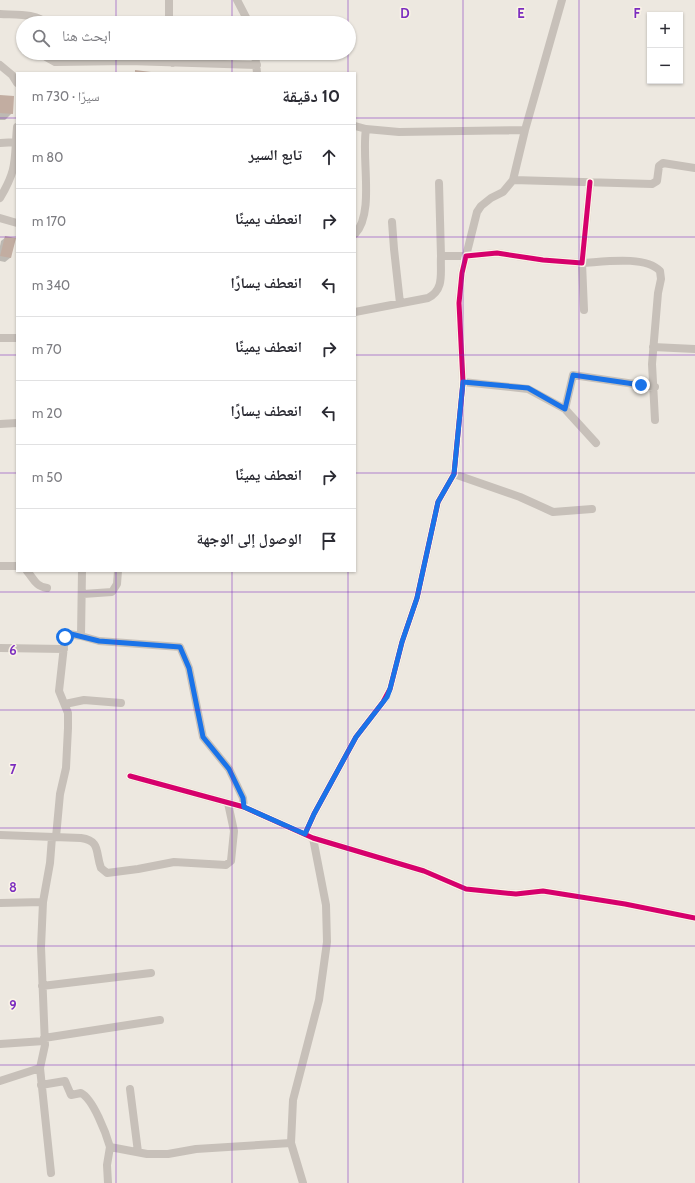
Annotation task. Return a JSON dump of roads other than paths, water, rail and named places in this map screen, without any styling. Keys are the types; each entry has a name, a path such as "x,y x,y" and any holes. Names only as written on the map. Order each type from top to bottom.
{"street":[{"path":"168,0 169,16"},
{"path":"237,0 245,16"},
{"path":"305,834 314,814 356,737 387,697 390,689 402,642 417,598 438,502 454,474 463,382 459,303 462,273 466,256 477,212 491,198 503,192 513,180 525,130 562,0"},
{"path":"0,14 35,16"},
{"path":"51,60 55,62 129,62 257,69"},
{"path":"173,60 173,64"},
{"path":"0,65 12,75 16,81"},
{"path":"356,126 366,129 399,132 525,130"},
{"path":"356,233 362,226 364,216 366,186 364,140 366,129"},
{"path":"0,143 16,142 15,166 10,181 0,198"},
{"path":"513,180 652,184 657,181 659,166 664,164 695,168"},
{"path":"584,310 582,263 590,182"},
{"path":"356,312 428,298 438,292 440,282 439,183"},
{"path":"0,218 16,223"},
{"path":"392,222 400,303"},
{"path":"440,256 466,256 497,253 543,260 582,263 631,261 654,266 660,271 661,279 658,293 652,364 655,388 655,420"},
{"path":"0,338 16,338"},
{"path":"653,347 695,349"},
{"path":"565,409 573,375 655,388"},
{"path":"463,382 528,388 565,409 596,443"},
{"path":"0,424 16,423"},
{"path":"454,474 520,497 553,512 592,509"},
{"path":"0,566 16,566"},
{"path":"28,572 34,583 47,588"},
{"path":"81,636 83,594 82,572"},
{"path":"83,594 112,592 117,584 118,572"},
{"path":"51,1173 40,1068 44,1039 42,986 43,902 60,794 66,768 68,713 59,691 66,636 71,634 99,641 180,647 191,674 203,737 229,769 243,798 244,807"},
{"path":"0,648 64,648"},
{"path":"65,704 84,700 121,703"},
{"path":"130,776 244,807 314,838 424,871 466,889 516,894 543,891 625,904 695,918"},
{"path":"0,835 81,838 93,841 101,868 108,872 138,869 174,862 226,865 231,861 234,835 228,803"},
{"path":"302,1183 292,1143 293,1100 319,1000 327,942 326,905 314,838"},
{"path":"0,903 43,902"},
{"path":"42,986 151,973"},
{"path":"0,1044 44,1039 160,1020"},
{"path":"0,1080 40,1068"},
{"path":"41,1085 65,1082 71,1095 81,1093 88,1097 106,1134 110,1147 107,1165 108,1183"},
{"path":"130,1089 138,1152"},
{"path":"110,1147 138,1152 168,1154 196,1149 292,1143"}]}
